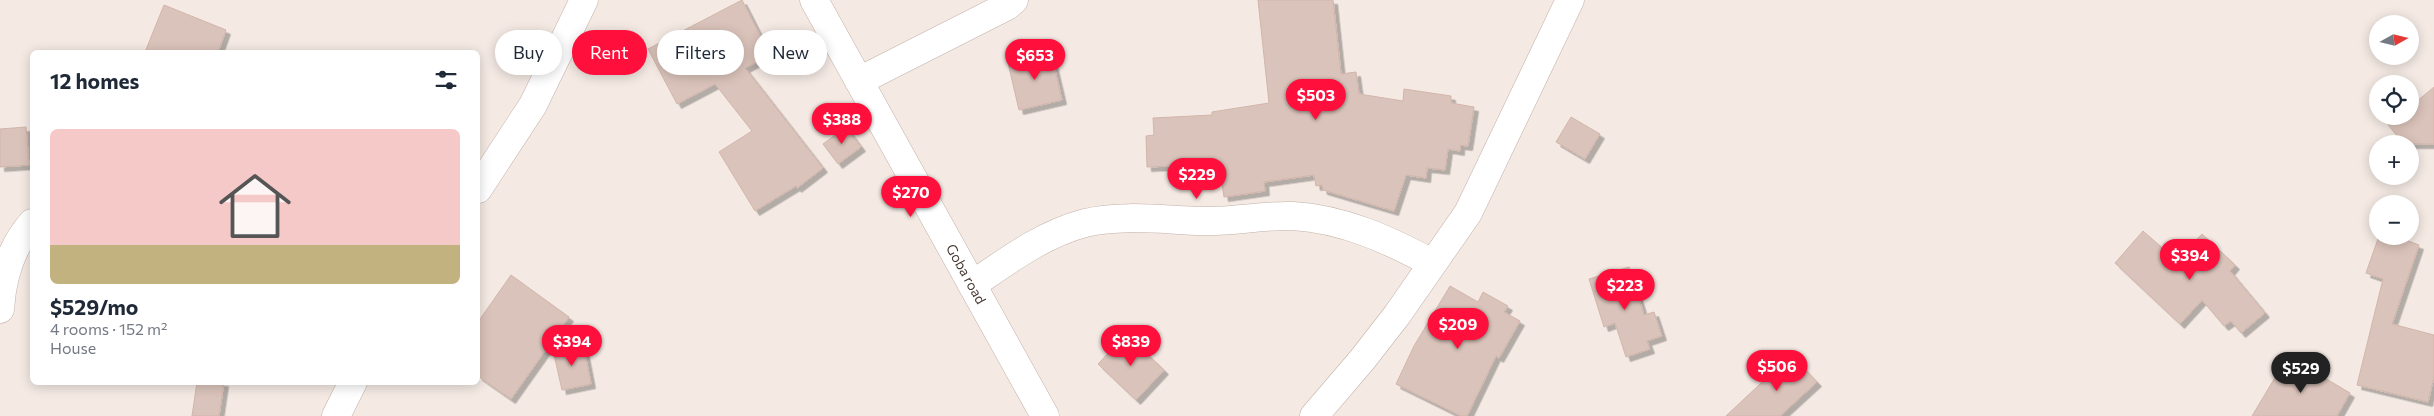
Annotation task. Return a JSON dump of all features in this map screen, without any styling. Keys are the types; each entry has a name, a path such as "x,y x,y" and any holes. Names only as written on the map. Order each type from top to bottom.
{"street":[{"path":"480,186 533,105 584,0"},
{"name":"Goba road","path":"814,0 1045,416"},
{"path":"859,81 1007,6 1014,0"},
{"path":"1314,416 1362,360 1468,213 1570,0"},
{"path":"972,285 1022,251 1053,235 1085,223 1120,219 1230,222 1292,216 1329,221 1368,232 1432,263"},
{"path":"0,309 1,294 12,253 21,236 30,226"},
{"path":"336,416 351,385"}],"building":[{"path":"742,0 757,30 754,30 754,63 745,68 823,168 797,188 796,186 755,211 719,152 752,131 715,84 677,104 662,75 744,75 744,30 684,30"},
{"path":"1258,0 1333,0 1341,74 1356,72 1359,94 1403,101 1404,89 1451,96 1451,103 1474,107 1468,146 1460,145 1460,151 1448,149 1445,170 1427,168 1426,178 1406,175 1394,211 1323,190 1322,185 1316,186 1314,175 1264,182 1265,191 1224,197 1219,164 1147,167 1146,136 1154,135 1153,118 1212,115 1212,112 1269,103"},
{"path":"164,5 226,30 219,50 146,50"},
{"path":"657,44 657,66 648,49"},
{"path":"1051,53 1062,100 1019,110 1008,63"},
{"path":"2434,87 2434,144 2419,144 2419,135 2396,135 2388,125 2419,125 2419,100"},
{"path":"1571,117 1600,134 1585,159 1556,142"},
{"path":"26,127 29,165 0,167 0,129"},
{"path":"846,127 861,147 838,164 823,144"},
{"path":"2143,231 2169,254 2172,251 2179,258 2202,234 2235,265 2230,271 2265,313 2241,333 2231,321 2224,326 2202,300 2180,324 2115,263"},
{"path":"2376,245 2419,245 2392,324 2434,335 2434,377 2428,402 2357,385 2383,279 2366,273"},
{"path":"1629,267 1644,315 1654,312 1662,336 1647,341 1650,349 1626,357 1615,323 1604,327 1589,279"},
{"path":"511,275 569,317 511,399 480,377 480,319"},
{"path":"1450,286 1478,302 1483,292 1508,306 1504,312 1520,321 1499,358 1496,356 1467,416 1461,416 1396,384 1414,346"},
{"path":"1126,334 1164,370 1136,400 1098,364"},
{"path":"583,343 591,384 562,390 553,350"},
{"path":"1791,355 1817,382 1780,416 1726,416"},
{"path":"2288,356 2350,393 2337,416 2252,416"},
{"path":"197,385 224,385 219,416 192,416"}]}
